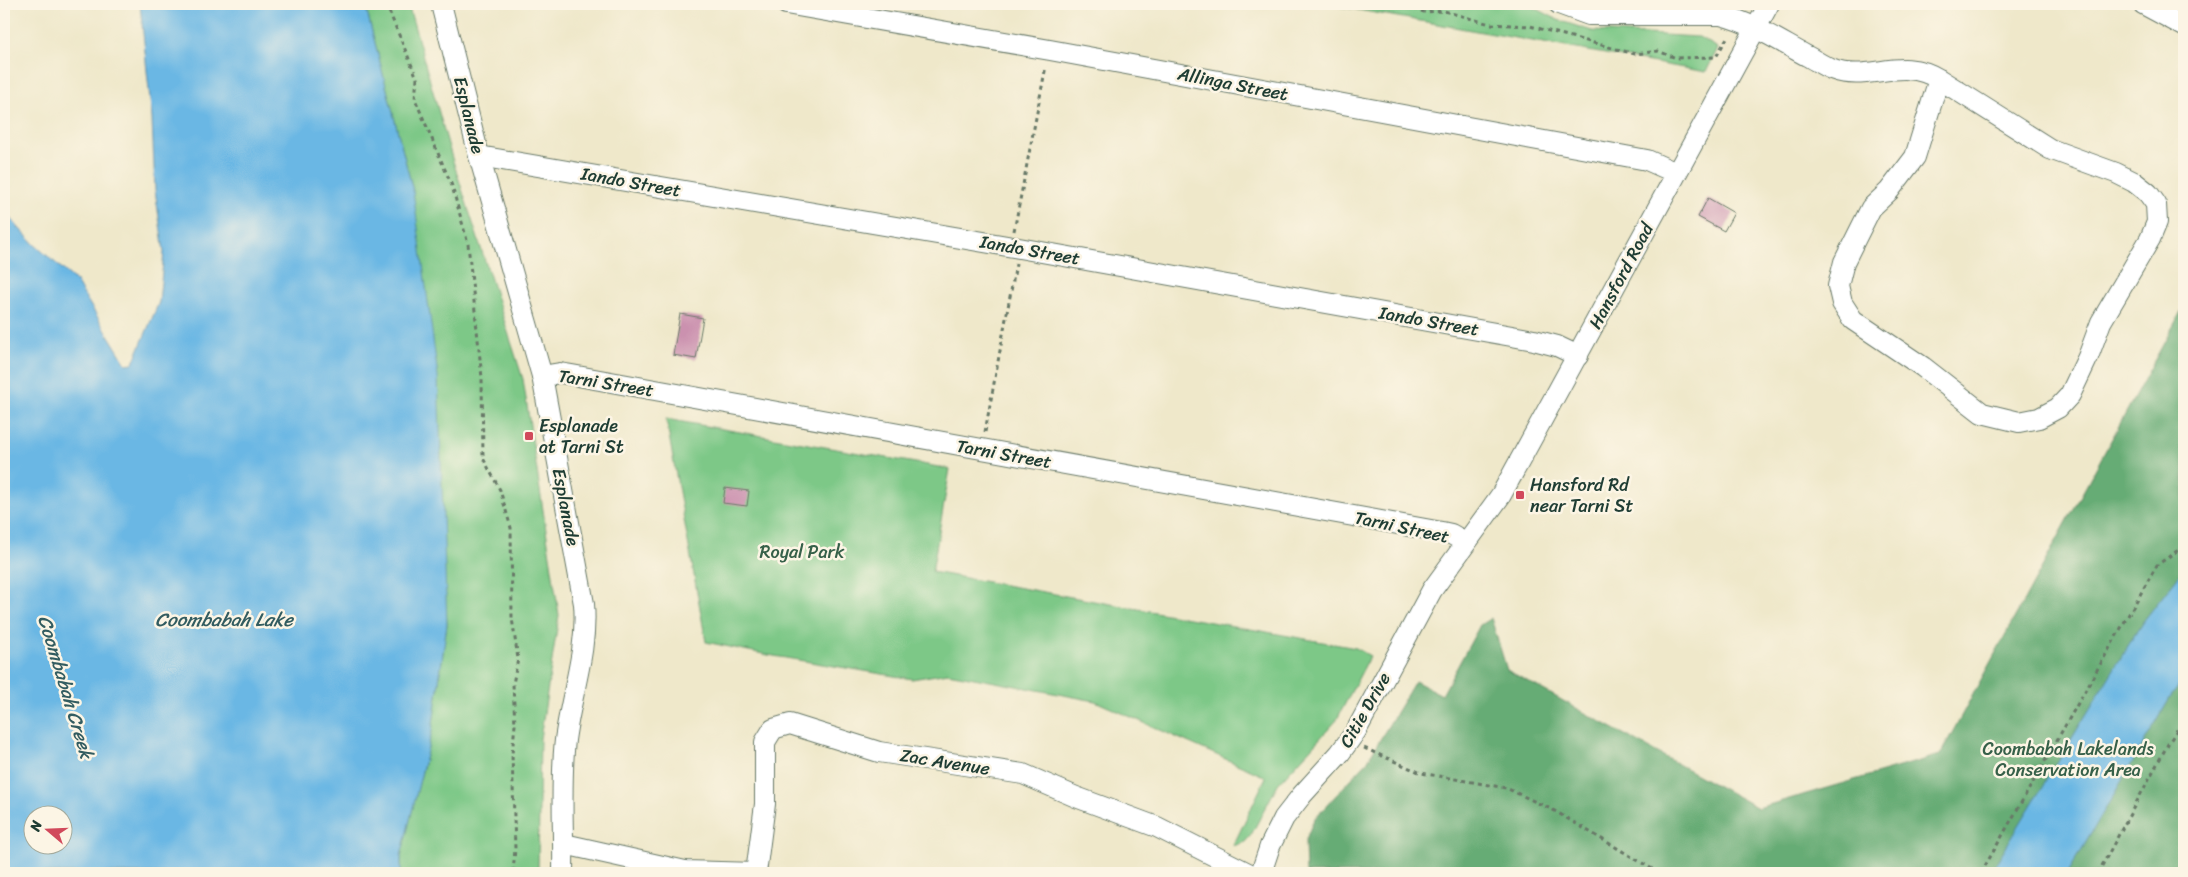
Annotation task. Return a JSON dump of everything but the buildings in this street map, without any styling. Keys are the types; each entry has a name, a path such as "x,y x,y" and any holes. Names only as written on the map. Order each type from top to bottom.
{"street":[{"name":"Esplanade","path":"440,4 479,156 542,376 584,604 585,623 566,739 563,786 563,873"},
{"name":"Allinga Street","path":"786,4 1050,50 1647,160 1676,174"},
{"path":"1559,4 1589,15 1662,9 1721,15 1737,19 1832,70 1859,74 1909,68 1931,74 1939,79 2050,149 2116,173 2148,192 2156,204 2157,222 2150,239 2101,322 2088,357 2070,395 2058,408 2039,418 2019,422 1982,413 1923,367 1853,320 1842,303 1838,286 1844,262 1871,208 1888,191 1915,157 1939,79"},
{"name":"Hansford Road","path":"1465,542 1501,495 1769,4"},
{"path":"2143,4 2184,26"},
{"name":"Iando Street","path":"479,156 1015,247 1534,340 1557,346 1578,356"},
{"name":"Tarni Street","path":"542,376 572,375 1442,532 1451,534 1465,542"},
{"name":"Citie Drive","path":"1261,873 1270,846 1284,818 1340,753 1356,731 1432,590 1465,542"},
{"name":"Zac Avenue","path":"756,873 765,804 765,742 773,728 790,724 879,752 1023,774 1076,797 1157,828 1248,873"},
{"path":"564,844 685,871 756,873"}],"path":[{"path":"386,4 417,78 415,99 452,186 468,244 482,378 484,458 500,490 512,528 512,618 518,659 513,684 515,724 512,754 515,849 513,873"},
{"path":"1398,4 1424,12 1444,11 1490,24 1530,26 1635,54 1658,51 1676,58 1716,58 1737,19"},
{"path":"981,450 1050,50"},
{"path":"1981,873 2157,565 2184,546"},
{"path":"2098,873 2168,744 2184,719"},
{"path":"1364,748 1421,773 1506,788 1554,810 1658,873"}],"green space":[{"path":"365,4 408,4 452,158 523,379 559,615 540,739 538,873 401,873 401,856 432,731 447,624 413,191"},
{"path":"1325,4 1528,4 1558,20 1592,31 1699,37 1718,48 1706,72"},
{"name":"Coombabah Lakelands Conservation Area","path":"2184,306 2184,571 2142,623 1990,873 1306,873 1305,842 1314,819 1366,763 1415,681 1442,695 1480,625 1491,618 1507,670 1758,808 1940,755"},
{"name":"Royal Park","path":"666,419 950,469 932,572 1356,648 1370,656 1336,721 1278,784 1251,835 1245,842 1233,846 1266,777 1095,701 948,673 912,679 768,655 706,642"},
{"path":"2184,679 2184,873 2068,873 2170,698"}],"water":[{"name":"Coombabah Lake","path":"140,4 365,4 413,191 438,376 447,624 432,731 401,856 401,873 4,873 4,212 35,245 75,280 126,364 133,363 159,302 164,252 155,190 152,119"},
{"path":"2184,571 2184,679 2170,698 2068,873 1990,873 2142,623"}],"place":[{"name":"Esplanade at Tarni St","path":"529,436"},
{"name":"Hansford Rd near Tarni St","path":"1520,495"}],"water label":[{"name":"Coombabah Creek","path":"66,687"}]}
